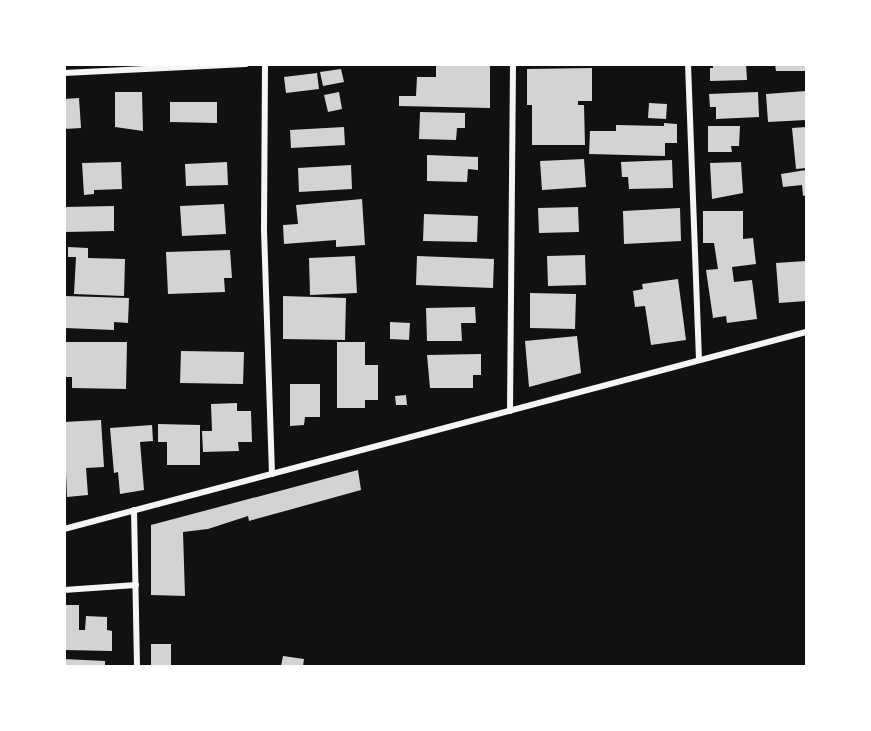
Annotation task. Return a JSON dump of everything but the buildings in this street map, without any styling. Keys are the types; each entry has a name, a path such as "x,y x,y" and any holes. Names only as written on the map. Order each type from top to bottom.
{"street":[{"path":"64,73 246,64"},
{"path":"265,64 264,230 272,474"},
{"path":"510,411 513,64"},
{"path":"688,64 699,360"},
{"path":"64,529 807,332"},
{"path":"134,510 137,666"},
{"path":"64,590 136,585"}]}
